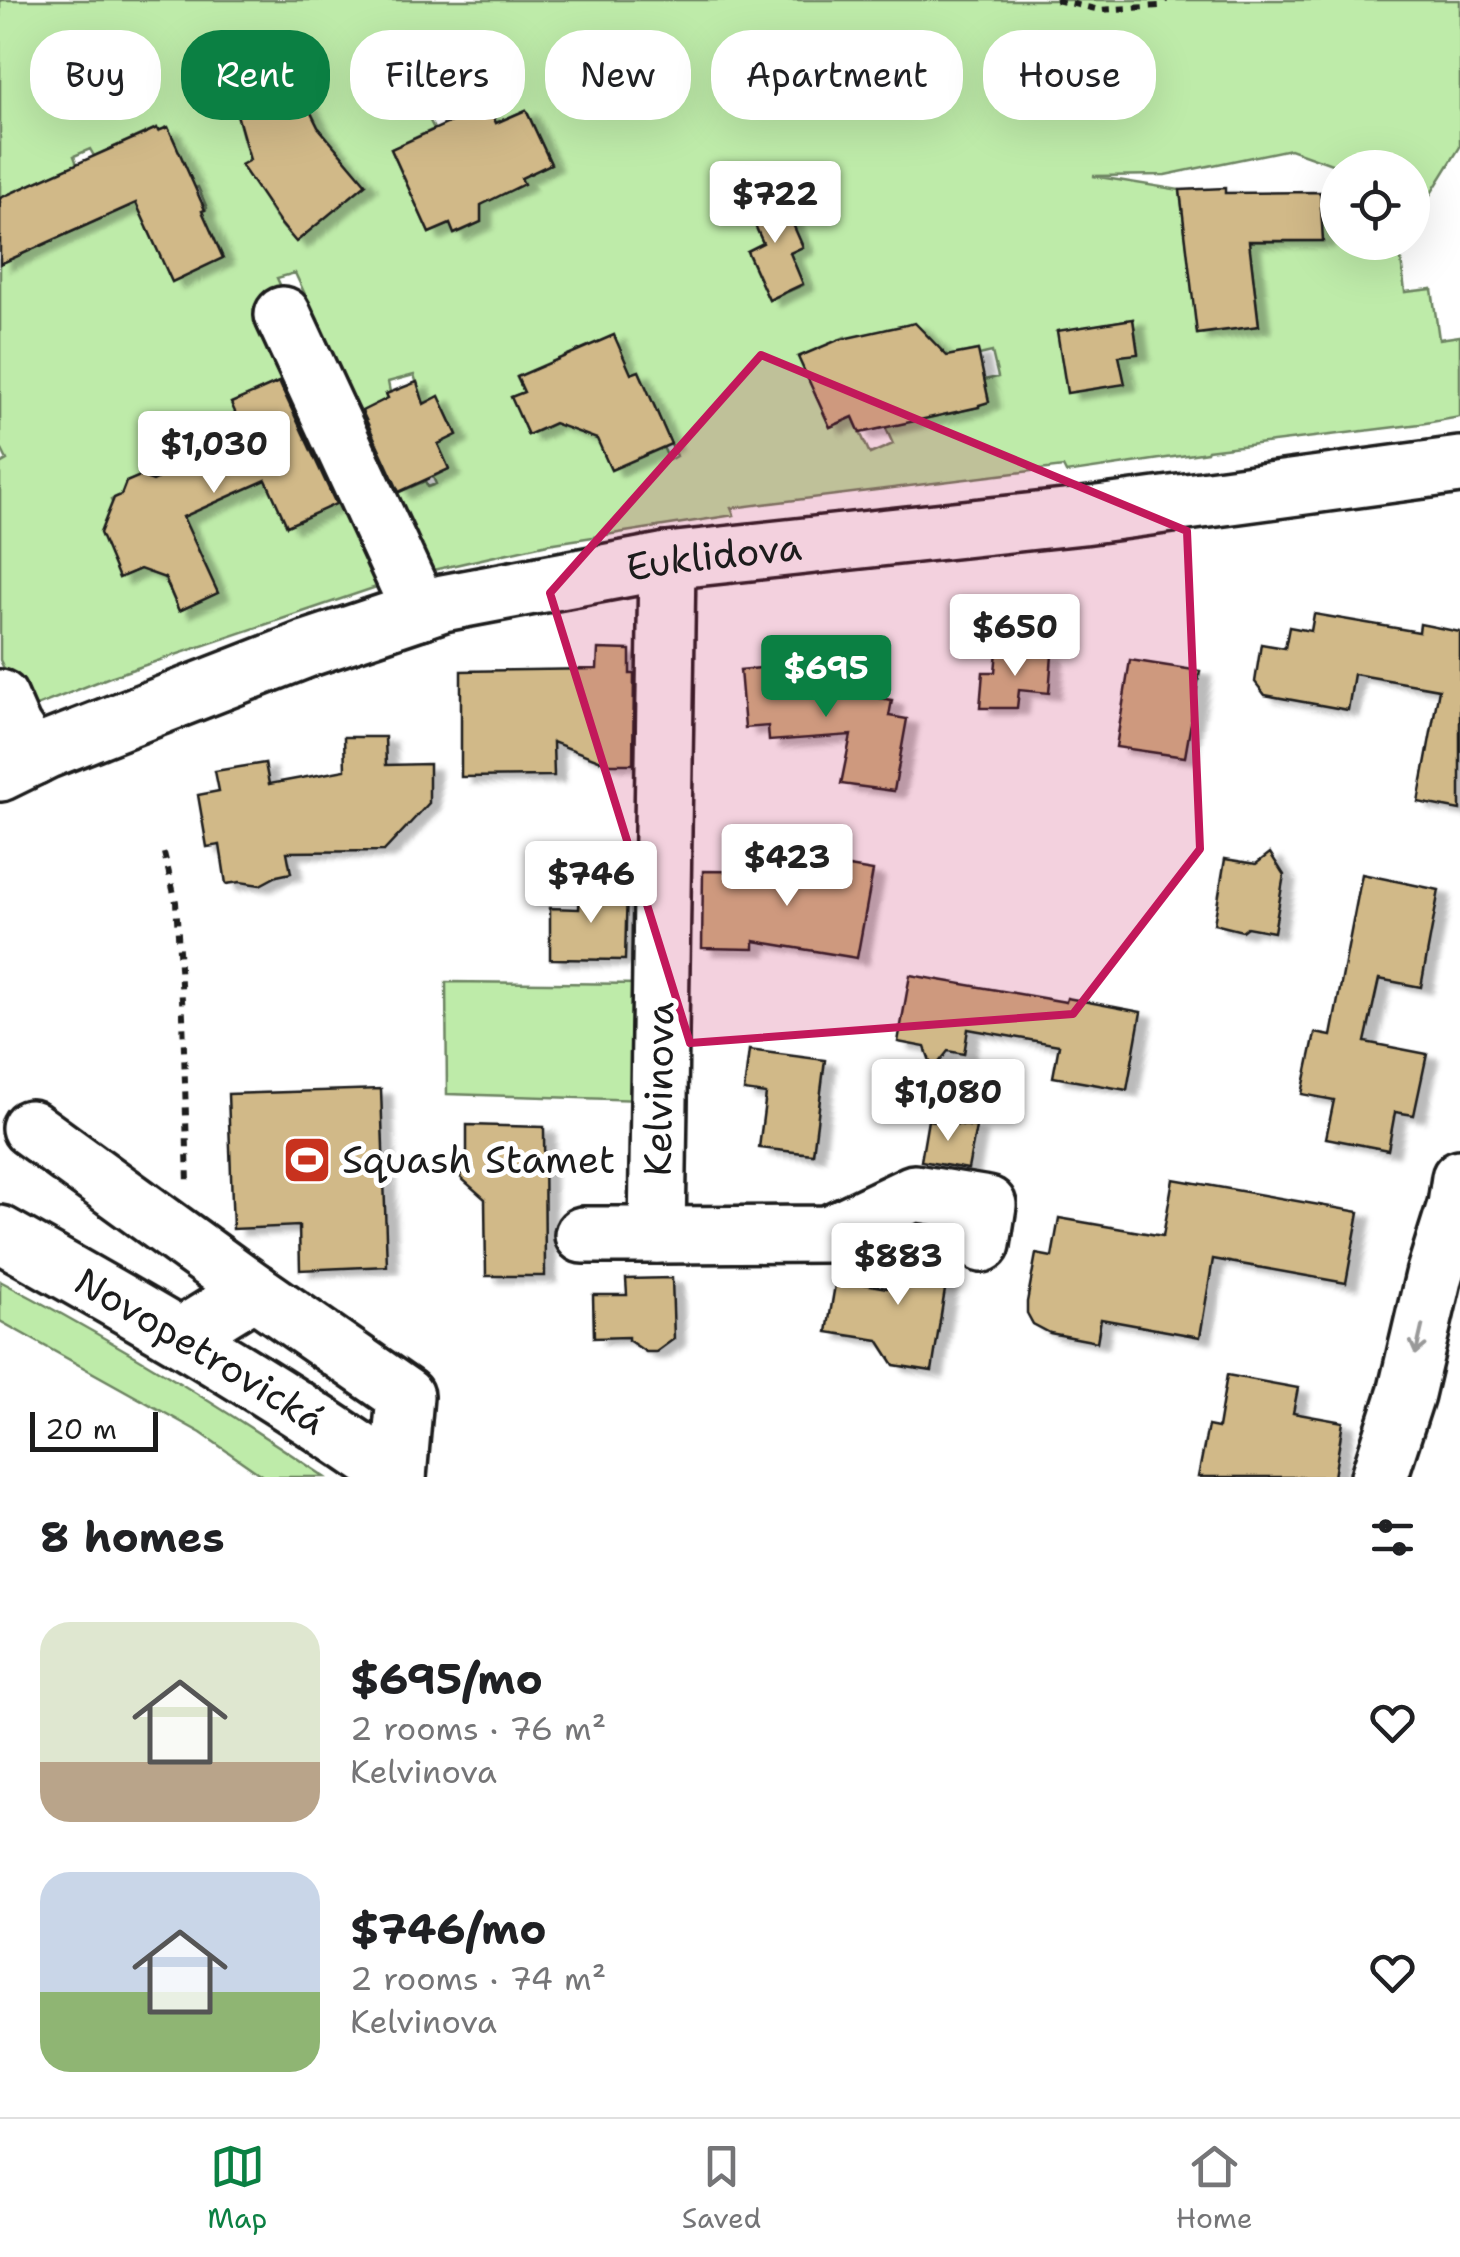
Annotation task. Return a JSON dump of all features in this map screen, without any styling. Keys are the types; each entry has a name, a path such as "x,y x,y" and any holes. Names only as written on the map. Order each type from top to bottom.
{"street":[{"path":"283,315 420,611"},
{"name":"Euklidova","path":"16,765 309,648 443,603 667,561 1084,516 1460,465"},
{"name":"Kelvinova","path":"657,1235 667,561"},
{"path":"0,698 14,728 16,765"},
{"path":"30,1128 405,1396 398,1477"},
{"path":"1378,1477 1406,1394 1460,1178"},
{"path":"583,1235 828,1234 914,1192 988,1204 982,1244"},
{"name":"Novopetrovická","path":"0,1234 181,1336 398,1477"},
{"path":"181,1336 254,1291"}],"path":[{"path":"1056,0 1100,10 1160,6 1166,0"},
{"path":"164,853 176,902 184,1016 190,1245"}],"highlighted area":[{"path":"761,355 1187,531 1200,849 1073,1014 690,1043 550,593"}],"green space":[{"path":"0,0 1460,0 1460,147 1430,195 1430,150 1320,150 1320,160 1290,149 1165,175 1093,176 1180,190 1198,334 1259,326 1251,259 1235,242 1320,241 1320,260 1401,260 1405,292 1432,289 1439,339 1460,336 1460,417 1066,473 1063,467 731,508 734,515 548,544 433,570 397,493 425,481 428,487 436,484 433,477 449,469 438,444 457,434 439,397 417,406 420,392 414,375 388,382 388,398 360,412 295,273 277,278 412,575 110,677 24,711 0,660 0,464 7,460 0,446 0,261 142,200 148,229 172,281 222,258 199,205 203,203 207,208 168,127 158,131 156,128 94,156 90,149 74,156 77,164 0,198","holes":["181,30 330,30 330,120 315,120 363,181 294,239 262,195 239,120 181,120","350,30 525,30 525,110 551,164 521,178 481,205 481,222 455,234 450,224 429,233 391,149 434,129 430,120 350,120","778,191 790,253 803,285 769,300 747,252 763,243 746,205","1133,319 1138,353 1119,356 1124,384 1057,332","915,323 947,356 977,350 979,355 992,352 998,377 984,380 989,402 948,414 887,329","845,337 893,444 870,454 853,417 830,427 799,358","639,371 676,456 669,460 663,447 562,420 528,435 512,397 524,392 517,378","281,381 336,503 287,526 232,403","140,476 153,481 195,542 217,593 179,611 162,573 148,572 145,567 125,575 119,517 111,500 121,495 127,482"]},
{"path":"447,120 469,120 451,128"},
{"path":"446,982 645,984 643,1100 447,1094"},
{"path":"0,1281 165,1374 325,1477 264,1477 201,1433 0,1321"}],"building":[{"path":"526,110 551,164 521,178 524,184 481,205 481,222 454,234 450,224 429,233 391,149 455,120 525,120"},
{"path":"239,120 314,120 366,184 296,242 241,165 250,160"},
{"path":"168,127 223,258 172,282 136,203 0,264 0,198 157,128 158,131"},
{"path":"778,190 803,247 790,253 803,284 769,300 747,251 763,243 746,205"},
{"path":"1180,190 1320,192 1320,241 1249,241 1259,326 1197,334"},
{"path":"1133,319 1138,354 1119,356 1125,384 1067,393 1057,331"},
{"path":"915,323 947,356 978,350 989,402 860,433 853,417 830,427 798,357 838,340"},
{"path":"614,335 631,374 639,371 671,444 611,470 597,439 554,423 528,435 511,397 524,392 517,377"},
{"path":"279,382 336,504 287,526 266,480 183,517 218,593 179,611 165,578 140,569 119,578 100,533 114,498 121,495 126,482 140,476 153,481 246,437 231,403"},
{"path":"417,382 424,404 439,396 457,435 438,444 449,469 399,492 362,411 388,398 386,394"},
{"path":"1314,614 1419,632 1420,624 1460,632 1460,810 1418,802 1439,689 1354,674 1348,710 1265,695 1255,682 1261,644 1285,648 1289,627 1311,631"},
{"path":"598,649 630,650 630,674 634,674 633,764 609,764 553,742 554,776 461,777 461,671 597,669"},
{"path":"997,651 1052,655 1049,693 1019,690 1017,708 980,708 983,672 995,672"},
{"path":"1130,660 1200,671 1185,757 1116,747"},
{"path":"814,663 816,688 892,700 889,716 907,719 894,791 841,784 851,735 769,741 768,726 745,728 740,670"},
{"path":"344,737 385,737 386,765 429,764 429,803 384,851 287,852 291,873 260,885 226,884 220,845 207,847 198,795 219,791 215,771 265,763 269,784 345,770"},
{"path":"1270,853 1284,875 1274,932 1247,927 1242,931 1214,924 1225,859 1256,864"},
{"path":"813,861 873,871 857,958 754,941 754,949 702,948 703,871 811,872"},
{"path":"1362,874 1439,890 1421,987 1379,979 1365,1042 1427,1054 1414,1115 1395,1112 1388,1150 1326,1138 1334,1100 1302,1094 1315,1033 1331,1036"},
{"path":"580,886 627,887 625,960 550,959 550,908 579,909"},
{"path":"910,975 1141,1012 1127,1090 1053,1077 1059,1045 968,1029 964,1054 948,1051 933,1070 925,1047 898,1042"},
{"path":"749,1050 825,1060 813,1154 759,1148 766,1094 744,1091"},
{"name":"Squash Stamet","path":"381,1089 387,1266 300,1270 299,1226 233,1229 228,1094"},
{"path":"928,1120 976,1127 968,1169 921,1161"},
{"path":"467,1125 544,1127 545,1276 486,1276 485,1199 461,1178 461,1158 467,1152"},
{"path":"1173,1179 1359,1212 1346,1283 1213,1259 1200,1337 1101,1319 1097,1342 1050,1333 1033,1324 1027,1302 1036,1254 1052,1257 1059,1218 1163,1236"},
{"path":"911,1239 952,1246 932,1371 894,1365 878,1340 827,1332 836,1279 887,1288 888,1280 903,1282"},
{"path":"672,1278 674,1339 656,1352 646,1352 628,1337 594,1338 593,1295 627,1295 626,1279"},
{"path":"1227,1375 1298,1388 1293,1413 1343,1422 1334,1477 1198,1477 1208,1426 1218,1428"}],"place":[{"name":"Squash Stamet","path":"307,1160"}]}
